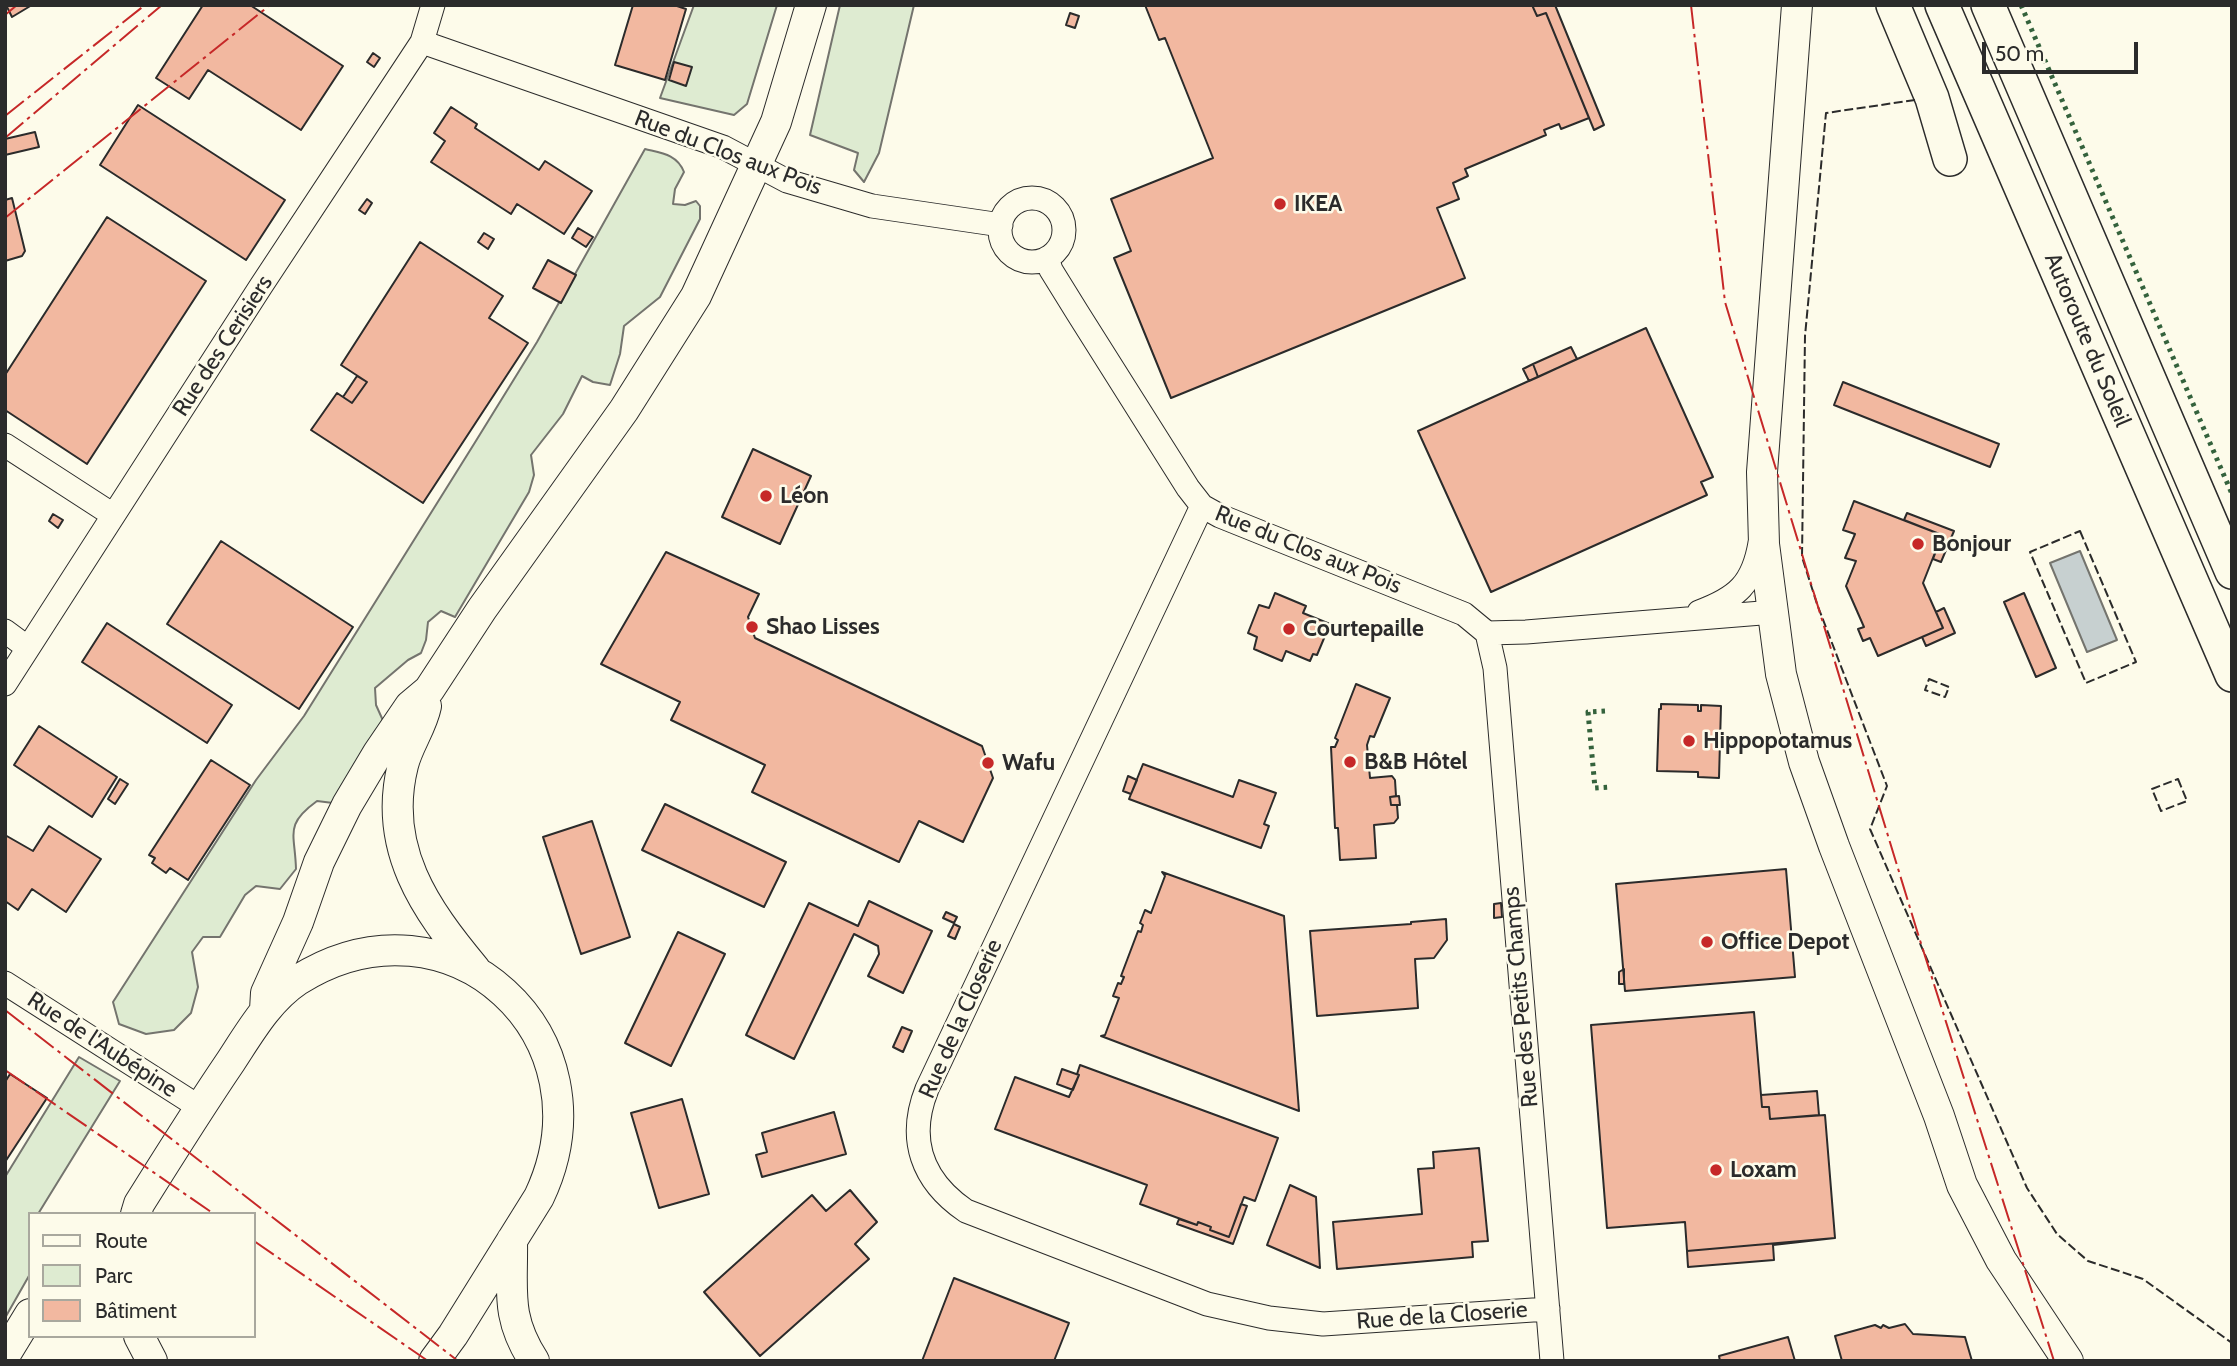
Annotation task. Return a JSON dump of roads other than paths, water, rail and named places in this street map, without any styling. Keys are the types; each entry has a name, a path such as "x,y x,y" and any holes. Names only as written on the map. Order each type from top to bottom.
{"highway":[{"path":"1893,5 1932,98 1950,159"},
{"name":"Autoroute du Soleil","path":"1942,5 2232,676"},
{"name":"Autoroute du Soleil","path":"1988,5 2232,572"}],"main road":[{"path":"265,1010 267,993 333,830 397,725 410,706 429,690 482,609 639,387 696,296 776,122 811,5"},
{"path":"1797,5 1762,472 1764,544 1781,674 1804,762 1939,1116 1962,1185 2001,1259 2068,1361"},
{"path":"429,690 424,715 412,738 403,767 398,802 400,831 407,865 421,897 446,933 480,974 511,1000 528,1021 545,1049 556,1087 559,1114 555,1155 539,1197 434,1361"},
{"path":"133,1210 265,1010 297,981 326,965 362,953 386,950 415,951 448,959 480,974"},
{"path":"512,1239 510,1282 515,1324 534,1361"},
{"path":"5,1355 28,1317"},
{"path":"140,1338 152,1361"}],"street":[{"name":"Rue des Cerisiers","path":"5,684 422,42 433,5"},
{"name":"Rue du Clos aux Pois","path":"422,42 723,146 787,181 872,206 1001,225"},
{"path":"1028,198 1048,202 1061,216 1064,235 1055,253 1047,258 1027,261 1010,252 1001,235 1004,215 1018,201 1028,198"},
{"name":"Rue du Clos aux Pois","path":"1047,258 1051,270 1077,312 1202,506 1464,614 1487,633"},
{"path":"5,445 113,515"},
{"name":"Rue de la Closerie","path":"1202,506 927,1089 920,1111 918,1133 925,1165 940,1189 966,1211 1167,1289 1229,1310 1323,1324 1548,1310"},
{"path":"1681,619 1716,606 1738,592 1756,568 1763,527"},
{"path":"1487,633 1774,612"},
{"path":"5,631 28,648"},
{"name":"Rue des Petits Champs","path":"1487,633 1494,668 1552,1361"},
{"name":"Rue de l'Aubépine","path":"5,983 199,1107"}],"place":[{"name":"IKEA","path":"1280,204"},
{"name":"Léon","path":"766,496"},
{"name":"Bonjour","path":"1918,544"},
{"name":"Shao Lisses","path":"752,627"},
{"name":"Courtepaille","path":"1289,629"},
{"name":"Hippopotamus","path":"1689,741"},
{"name":"B&B Hôtel","path":"1350,762"},
{"name":"Wafu","path":"988,763"},
{"name":"Office Depot","path":"1707,942"},
{"name":"Loxam","path":"1716,1170"}]}
